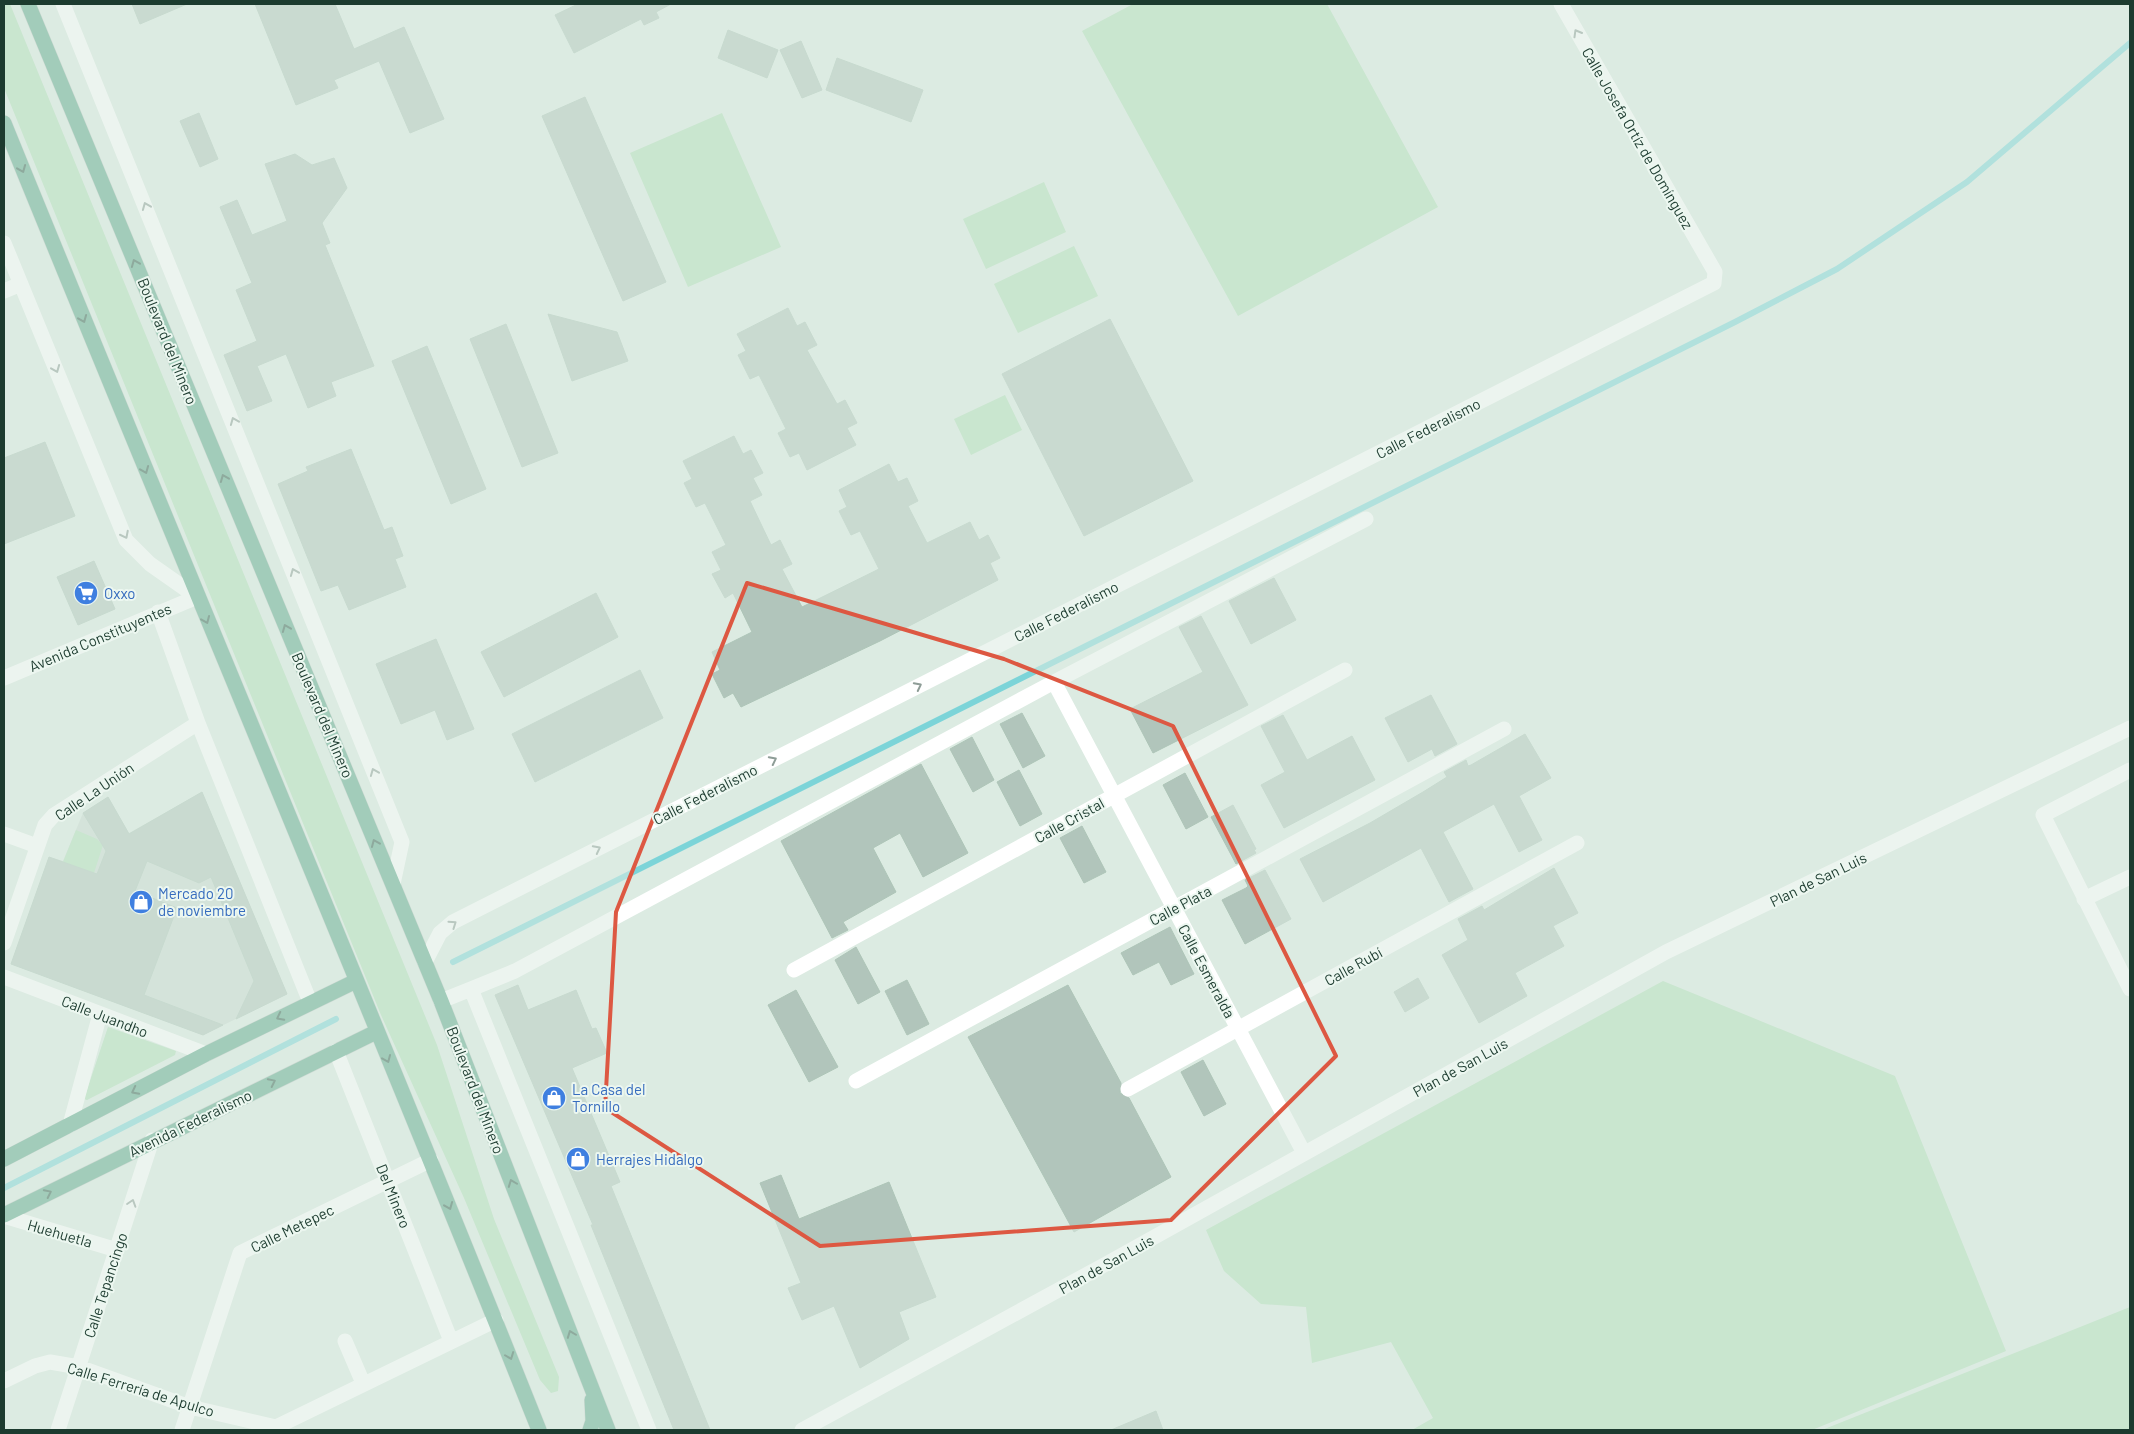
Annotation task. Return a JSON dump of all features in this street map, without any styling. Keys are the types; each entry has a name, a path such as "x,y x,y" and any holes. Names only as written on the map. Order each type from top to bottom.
{"main road":[{"name":"Boulevard del Minero","path":"28,4 441,1001 608,1430"},
{"path":"4,123 376,1032 431,1160 538,1427"},
{"path":"4,1159 206,1054 356,981"},
{"name":"Avenida Federalismo","path":"4,1215 152,1140 376,1032"},
{"path":"588,1380 593,1421 590,1430"}],"street":[{"path":"63,4 402,842 393,884"},
{"name":"Calle Josefa Ortíz de Domínguez","path":"1560,4 1715,272"},
{"path":"4,243 7,261 21,284 126,540 150,564 197,597"},
{"name":"Calle Federalismo","path":"425,962 440,933 453,922 1714,283 1715,272"},
{"path":"4,291 21,284"},
{"path":"441,1001 515,971 1054,682 1366,519"},
{"name":"Avenida Constituyentes","path":"4,678 197,597"},
{"path":"158,612 198,723 310,1002"},
{"name":"Calle Cristal","path":"794,970 1345,670"},
{"name":"Calle Esmeralda","path":"1054,682 1304,1153"},
{"name":"Calle La Unión","path":"4,942 37,846 45,826 54,815 198,723"},
{"name":"Plan de San Luis","path":"802,1430 1100,1268 1666,952 2130,728"},
{"name":"Calle Plata","path":"856,1081 1504,729"},
{"path":"2130,770 2043,815 2130,989"},
{"path":"4,834 37,846"},
{"name":"Calle Rubí","path":"1128,1089 1577,843"},
{"path":"2084,899 2130,876"},
{"name":"Calle Juandho","path":"4,977 206,1054"},
{"path":"471,989 649,1430"},
{"path":"70,1125 100,1014"},
{"name":"Del Minero","path":"336,1051 450,1341"},
{"name":"Calle Tepancingo","path":"58,1430 152,1140"},
{"name":"Calle Metepec","path":"182,1430 240,1253 431,1160"},
{"name":"Huehuetla","path":"4,1215 117,1250"},
{"name":"Calle Ferrería de Apulco","path":"4,1381 34,1366 50,1362 79,1367 190,1407 276,1427 496,1320"},
{"path":"345,1341 364,1383"}],"highlighted area":[{"path":"747,583 1004,659 1173,726 1336,1056 1171,1220 820,1246 605,1108 616,912"}],"shaded area":[{"name":"Mercado 20 de noviembre","path":"202,792 287,994 203,1035 11,964 49,857 63,861 83,813 108,797 129,833"}],"green space":[{"path":"4,4 10,4 437,1045 494,1219 559,1377 558,1391 551,1393 540,1380 464,1198 381,1015 4,88"},
{"path":"1133,4 1327,4 1438,207 1238,316 1082,31"},
{"path":"722,113 781,247 688,287 630,153"},
{"path":"1044,182 1066,232 986,269 963,219"},
{"path":"1074,246 1098,296 1018,333 994,284"},
{"path":"1005,395 1022,430 971,455 954,419"},
{"path":"76,830 97,839 103,845 94,873 63,862"},
{"path":"1663,981 1895,1076 2006,1351 1812,1430 1412,1430 1433,1418 1391,1342 1312,1363 1306,1307 1261,1304 1224,1271 1206,1230"},
{"path":"108,1027 176,1051 175,1055 87,1100 84,1099"},
{"path":"2130,1307 2130,1430 1822,1430"}],"building":[{"path":"132,4 187,4 140,24"},
{"path":"255,4 335,4 354,49 404,27 444,119 410,133 379,61 334,80 338,88 296,105"},
{"path":"578,4 671,4 656,12 659,18 644,25 641,19 574,53 555,15"},
{"path":"728,30 778,50 767,78 718,58"},
{"path":"801,41 822,90 802,98 780,50"},
{"path":"837,58 923,90 911,122 826,90"},
{"path":"585,97 666,282 623,301 542,116"},
{"path":"199,113 218,159 200,167 180,121"},
{"path":"295,154 312,165 334,158 347,188 322,223 330,243 325,245 374,366 331,382 336,396 308,408 286,354 257,366 272,401 247,411 224,355 257,341 236,290 252,283 220,207 237,200 252,235 287,221 265,164"},
{"path":"788,308 797,326 805,322 817,345 807,350 837,404 845,400 857,423 847,428 856,445 807,470 799,453 790,457 778,433 786,429 759,375 750,379 738,355 746,351 737,334"},
{"path":"548,314 617,332 628,361 572,381"},
{"path":"1110,319 1193,481 1084,536 1002,374"},
{"path":"506,324 558,453 522,467 470,339"},
{"path":"427,346 486,489 451,504 392,361"},
{"path":"734,436 743,454 751,450 763,473 753,478 762,495 750,501 771,545 780,540 792,564 782,569 802,607 879,569 860,531 851,535 839,511 847,507 839,490 889,464 898,482 907,478 918,501 908,506 927,543 970,522 979,540 988,535 1000,558 990,563 998,580 880,641 741,707 733,693 724,698 712,674 720,670 712,652 752,632 733,593 725,598 712,574 721,570 712,552 726,545 705,503 696,507 684,483 692,479 683,461"},
{"path":"45,442 75,516 4,544 4,458"},
{"path":"351,449 384,530 392,527 403,556 395,559 406,587 349,610 338,585 321,591 278,484 308,471 306,467"},
{"name":"Oxxo","path":"94,561 115,609 78,625 57,577"},
{"path":"1274,578 1296,620 1251,644 1229,601"},
{"path":"596,593 618,637 504,697 481,652"},
{"path":"1201,616 1248,705 1153,753 1130,709 1203,672 1179,627"},
{"path":"436,639 474,729 447,740 435,710 401,724 376,664"},
{"path":"640,670 663,718 535,782 512,734"},
{"path":"1431,695 1457,744 1435,756 1432,749 1408,762 1385,718"},
{"path":"1022,713 1045,756 1023,768 1000,724"},
{"path":"1283,715 1307,760 1352,736 1375,780 1284,828 1261,785 1285,772 1261,726"},
{"path":"1525,734 1551,778 1519,796 1542,840 1519,852 1494,804 1443,832 1473,889 1449,902 1421,848 1323,902 1300,859 1370,823 1423,792 1447,777 1444,772 1466,760 1468,766 1471,765"},
{"path":"972,737 994,780 973,792 950,749"},
{"path":"921,764 968,853 923,877 900,833 873,848 896,892 843,922 848,930 832,938 781,841"},
{"path":"1019,770 1042,814 1020,826 997,782"},
{"path":"1185,773 1208,817 1186,829 1163,785"},
{"name":"Mercado 20 de noviembre","path":"202,792 287,994 236,1019 254,981 211,877 199,883 147,861 135,891 177,908 144,995 223,1025 203,1035 11,964 49,857 97,874 106,851 83,813 108,797 129,834"},
{"path":"1233,805 1256,849 1254,850 1256,853 1236,864 1211,817"},
{"path":"1082,826 1106,872 1084,883 1060,838"},
{"path":"1554,868 1578,913 1553,926 1564,946 1515,973 1527,996 1479,1023 1442,955 1468,940 1458,919 1482,906 1484,910"},
{"path":"1265,870 1291,919 1245,944 1222,900 1246,888 1248,886 1245,880"},
{"path":"1170,927 1194,974 1171,985 1159,962 1133,975 1121,953"},
{"path":"856,947 880,992 858,1004 835,960"},
{"path":"1418,978 1429,998 1405,1012 1394,992"},
{"path":"907,980 929,1024 907,1035 885,991"},
{"path":"518,985 528,1010 576,990 592,1029 596,1028 607,1053 572,1068 620,1182 611,1186 710,1430 674,1430 591,1225 593,1225 495,995"},
{"path":"1068,985 1121,1083 1120,1093 1129,1098 1171,1177 1074,1232 968,1037"},
{"path":"796,990 838,1067 809,1082 768,1005"},
{"path":"1203,1060 1226,1104 1204,1116 1181,1072"},
{"path":"781,1175 799,1219 889,1182 936,1297 899,1312 909,1339 860,1368 834,1306 802,1320 788,1288 801,1283 760,1183"},
{"path":"1156,1411 1163,1430 1111,1430"}],"waterway":[{"path":"453,962 1735,322 1837,269 1967,182 2130,43"},
{"path":"4,1188 336,1019"}],"place":[{"name":"Oxxo","path":"86,593"},
{"name":"Mercado 20 de noviembre","path":"141,902"},
{"name":"La Casa del Tornillo","path":"554,1098"},
{"name":"Herrajes Hidalgo","path":"578,1159"}]}
